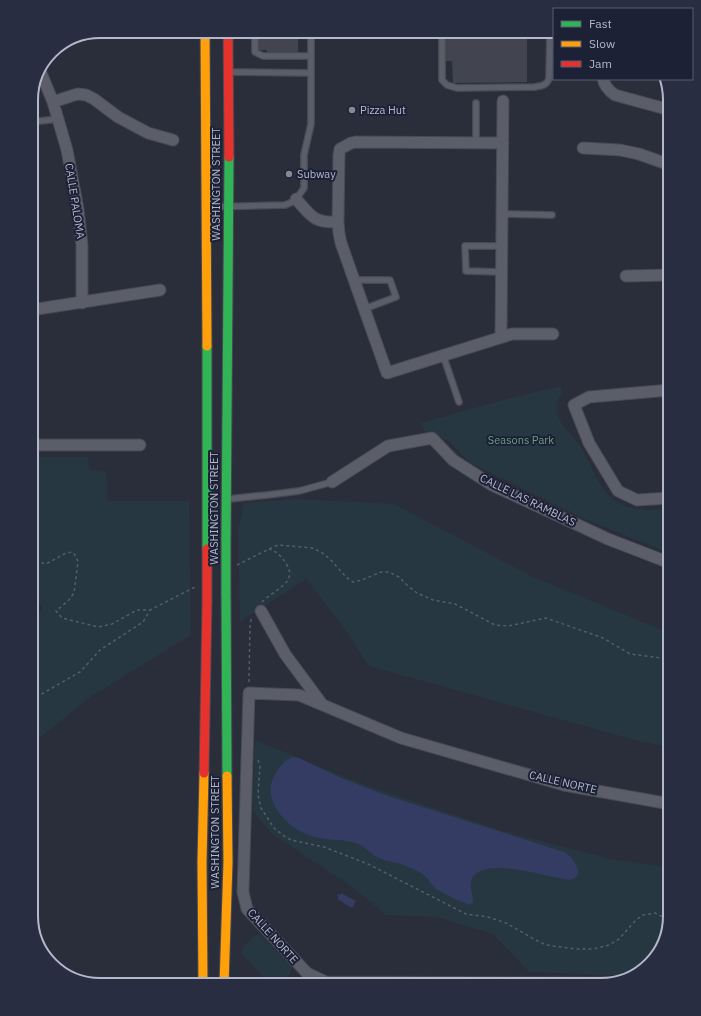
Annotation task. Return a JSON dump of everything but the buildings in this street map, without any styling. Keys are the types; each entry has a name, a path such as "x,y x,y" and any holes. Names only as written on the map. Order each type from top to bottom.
{"main road":[{"name":"WASHINGTON STREET","path":"203,978 202,862 207,603 205,38"},
{"name":"WASHINGTON STREET","path":"224,978 228,862 226,499 229,207 228,38"}],"street":[{"name":"CALLE PALOMA","path":"42,77 58,119 67,150 78,209 82,245 82,303"},
{"path":"603,80 605,86 615,95 627,100 663,108"},
{"path":"52,102 78,94 86,95 94,99 118,117 148,133 173,140"},
{"path":"501,336 503,101"},
{"path":"503,143 356,142 344,146 340,149 339,155 338,222 341,243 387,373 501,336 512,334 554,334"},
{"path":"582,148 620,150 639,154 663,163"},
{"path":"296,199 317,221 325,223 338,222"},
{"path":"626,276 663,275"},
{"path":"38,309 160,290"},
{"path":"663,391 589,397 574,405 589,443 618,491 637,500 663,498"},
{"name":"CALLE LAS RAMBLAS","path":"332,482 388,446 432,438 453,460 492,485 608,539 663,560"},
{"path":"38,445 140,444"},
{"path":"262,611 285,654 322,705"},
{"name":"CALLE NORTE","path":"317,978 306,973 247,909 243,892 249,693 299,695 401,738 564,785 663,803"}],"lane":[{"path":"255,38 255,52 263,56 311,56"},
{"path":"206,207 285,205 296,199 304,188 304,155 311,124 312,38"},
{"path":"442,38 442,80 447,85 457,88 534,87 547,84 549,79 550,38"},
{"path":"228,72 311,73"},
{"path":"476,103 476,142"},
{"path":"38,121 58,119"},
{"path":"502,214 552,215"},
{"path":"502,246 465,246 466,271 502,272"},
{"path":"354,280 390,280 396,297 364,309"},
{"path":"443,355 459,402"},
{"path":"226,499 267,496 298,491 332,482"}],"path":[{"path":"234,567 278,545 312,548 326,555 346,577 353,582 381,572 389,572 399,577 417,593 433,600 455,604 494,625 508,626 546,618 603,638 630,654 663,658"},
{"path":"38,562 46,564 66,553 72,552 76,556 78,562 74,593 68,601 56,611 62,618 98,627 112,624 137,610 150,610 199,585"},
{"path":"38,696 80,672 100,650 143,622 150,610"},
{"path":"247,755 255,757 259,760 258,795 261,808 274,828 284,836 291,840 324,847 368,864 466,914 488,917 506,923 546,944 576,949 593,949 609,945 619,939 636,920 643,915 655,913 663,917"}],"green space":[{"name":"Seasons Park","path":"561,386 562,393 557,407 558,416 562,424 578,443 605,491 611,498 625,506 644,510 663,510 663,550 589,521 470,463 450,442 433,433 424,431 421,423 510,398"},
{"path":"38,457 88,457 89,470 106,472 107,501 189,501 191,635 89,698 38,739 38,614 43,608 38,602"},
{"path":"298,499 394,504 533,577 663,630 663,746 638,741 369,666 344,628 306,579 240,622 238,529 244,503"},
{"path":"255,740 365,785 499,830 611,859 663,867 663,916 661,932 655,947 645,960 632,970 618,975 529,972 493,934 436,917 386,915 351,886 272,834 253,811"},
{"path":"255,935 260,935 292,967 291,972 285,978 264,978 241,953 242,948"}],"water":[{"path":"293,757 299,758 341,778 388,796 564,852 575,862 578,871 577,875 569,880 516,869 488,869 478,872 472,879 471,888 473,903 469,905 436,889 426,877 417,871 401,864 379,858 359,844 310,836 297,830 285,820 276,808 270,790 271,783 278,769 286,760"},
{"path":"341,893 356,901 352,908 337,899 339,897 337,896 338,894 340,895"}],"traffic: fast":[{"path":"226,539 229,157"},
{"path":"207,346 207,549"},
{"path":"226,539 226,592"},
{"path":"226,592 227,776"}],"traffic: slow":[{"path":"205,38 207,346"},
{"path":"203,978 202,862 204,773"},
{"path":"224,978 228,862 227,776"}],"traffic: jam":[{"path":"228,38 229,157"},
{"path":"207,549 207,603"},
{"path":"204,773 207,603"}],"place":[{"name":"Pizza Hut","path":"352,110"},
{"name":"Subway","path":"289,174"}]}
